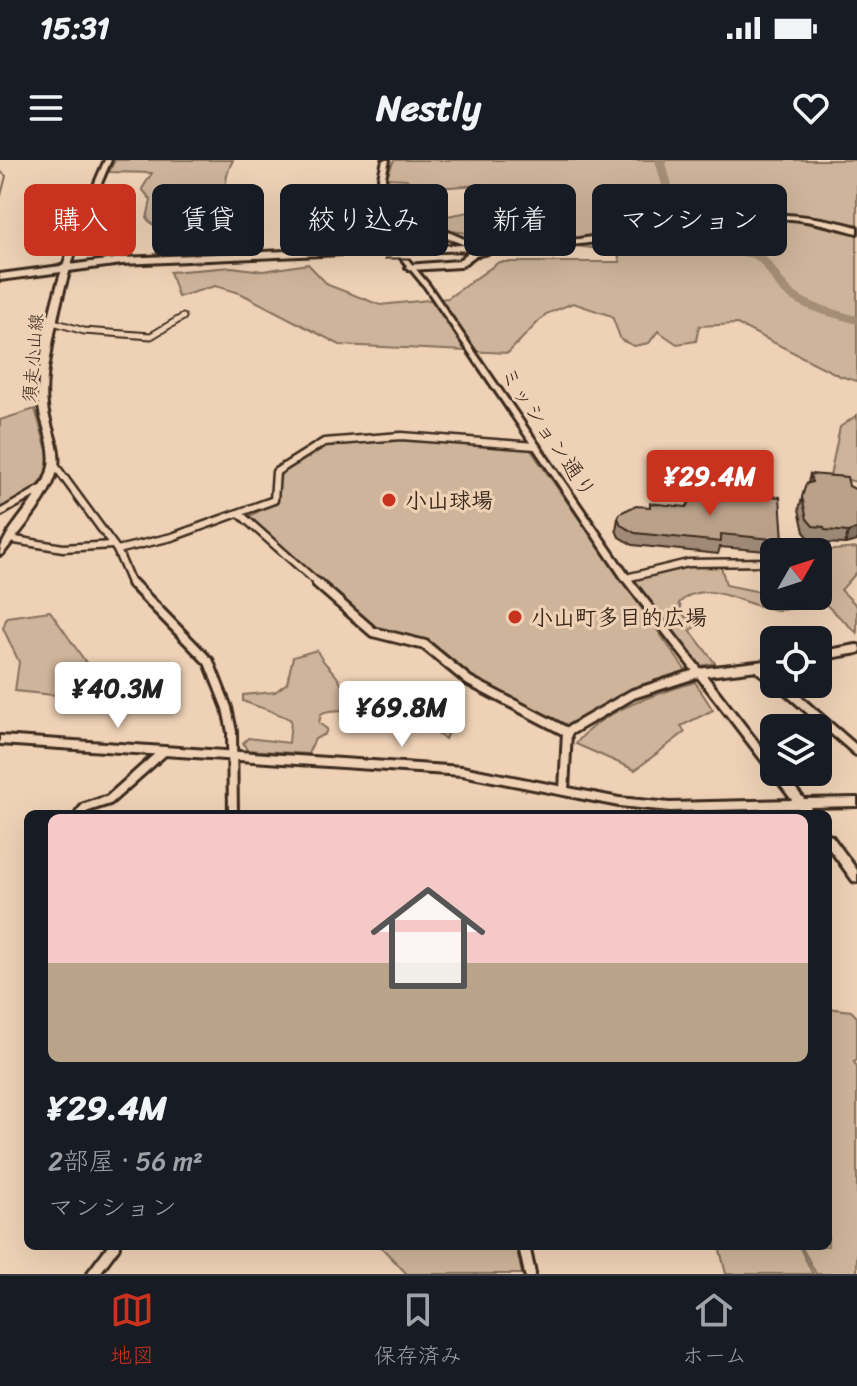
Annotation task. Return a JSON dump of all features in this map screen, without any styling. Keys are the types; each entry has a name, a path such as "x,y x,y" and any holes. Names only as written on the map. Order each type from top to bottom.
{"highway":[{"path":"787,216 804,216 857,232"},
{"path":"787,222 810,223 857,232"},
{"path":"448,235 464,242"},
{"path":"448,246 459,243 460,239"},
{"path":"448,252 461,255 466,260"},
{"path":"0,279 65,269 294,256"},
{"path":"410,267 460,264 471,256"}],"main road":[{"name":"須走小山線","path":"54,464 42,396 50,321 65,269 108,160"},
{"path":"0,552 45,487 54,464"}],"street":[{"name":"ミッション通り","path":"383,184 386,160"},
{"name":"ミッション通り","path":"402,256 427,286 626,578 760,752"},
{"path":"50,321 84,331 151,336 183,317"},
{"path":"9,539 63,548 115,547 172,537 274,500 276,472 324,442 401,436 535,446"},
{"path":"54,464 115,547 134,588 209,662 227,708 234,755 233,810"},
{"path":"0,513 45,487"},
{"path":"240,514 373,632 425,645 469,681 567,732"},
{"path":"626,578 688,563 760,562"},
{"path":"832,653 857,649"},
{"path":"567,732 633,694 698,673 760,666"},
{"path":"796,698 857,751"},
{"path":"564,790 567,732"},
{"path":"0,740 462,771 619,802 670,807 857,802"},
{"path":"83,810 109,800 164,751"},
{"name":"ミッション通り","path":"787,786 806,810"},
{"path":"832,844 857,878"},
{"path":"93,1274 111,1250"},
{"path":"525,1250 530,1274"}],"shaded area":[{"path":"115,160 233,160 226,184 152,184 152,224 147,219 151,200 142,189 152,173 109,172"},
{"path":"394,160 857,160 857,381 840,376 737,324 699,326 696,341 677,344 658,331 649,343 634,346 621,340 612,316 573,303 546,314 508,353 340,345 240,293 215,286 178,297 170,272 232,267 263,271 308,264 328,285 380,305 448,298 499,262 620,262 618,256 787,256 787,184 592,184 592,248 576,246 576,184 464,184 448,187 448,184 412,184 406,179 386,178"},
{"path":"464,213 464,233 448,229 448,216"},
{"path":"35,409 51,464 38,487 0,510 0,420"},
{"path":"857,415 857,482 830,476 840,427"},
{"path":"402,438 530,449 686,671 571,726 562,726 468,674 428,642 378,630 248,517 278,501 280,472 329,444"},
{"path":"857,548 857,572 841,590 857,606 857,633 832,610 832,550"},
{"path":"674,563 721,566 726,585 760,592 760,606 702,592 690,595 679,603 685,617 705,622 690,630 715,663 696,667 629,577"},
{"path":"50,611 92,671 89,678 53,695 15,691 19,662 3,628 7,617"},
{"path":"317,650 342,686 364,695 402,689 397,702 321,714 319,723 327,729 325,734 315,739 308,754 247,750 243,743 248,738 289,743 291,720 243,701 243,695 275,692 287,683 293,657"},
{"path":"695,682 713,710 681,726 685,732 635,770 576,744 586,732 614,713"},
{"path":"439,691 457,711 445,739 433,731 431,718 417,705"},
{"path":"832,1009 851,1011 857,1017 857,1060 854,1062 857,1067 857,1274 816,1274 803,1250 832,1250"},
{"path":"384,1250 517,1250 522,1274 407,1274"},
{"path":"720,1250 801,1250 813,1274 726,1274"}],"building":[{"path":"810,474 847,477 849,486 857,490 857,529 848,532 825,530 824,527 813,526 807,519 802,497 806,484 812,482"},
{"path":"712,491 780,497 783,538 721,534 721,542 635,533 621,525 618,518 620,513 635,506 650,507 650,503 686,507 693,498 711,497"}],"waterway":[{"path":"660,160 668,189 657,216 697,244 756,255 764,260 785,290 803,302 857,320"},
{"path":"0,171 6,176 0,199"}],"place":[{"name":"小山球場","path":"389,500"},
{"name":"小山町多目的広場","path":"515,617"}]}
